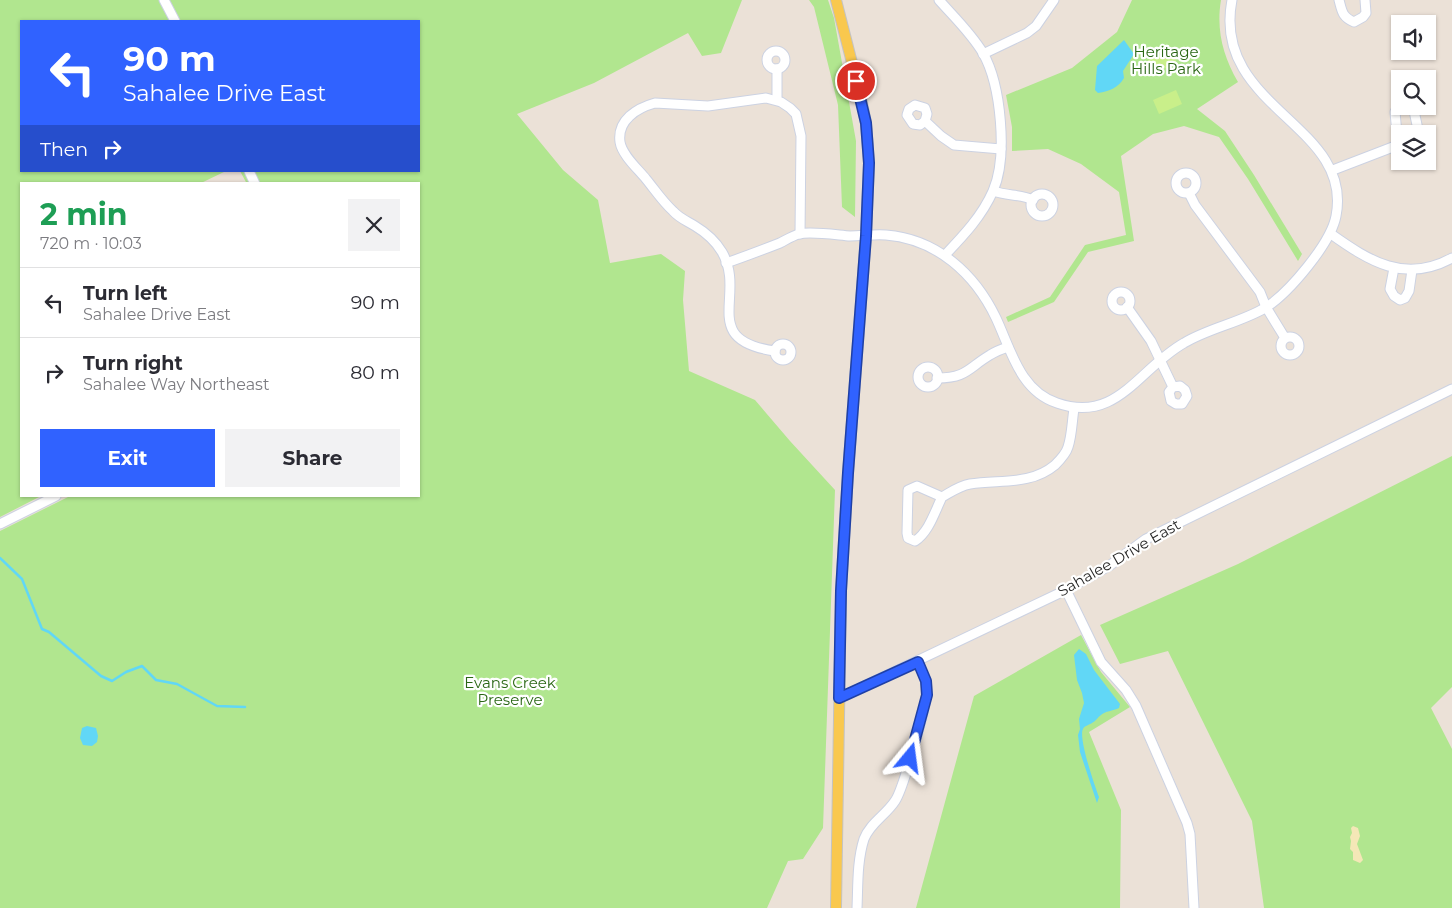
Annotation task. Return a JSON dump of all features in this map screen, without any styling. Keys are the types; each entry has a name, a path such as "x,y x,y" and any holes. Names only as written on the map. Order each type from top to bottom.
{"main road":[{"path":"836,0 866,123 869,163 866,236 847,483 841,591 836,908"}],"street":[{"path":"164,0 174,20"},
{"path":"939,0 969,33 983,54 994,83 998,106 1001,149 1001,162 994,191 972,226 945,255"},
{"path":"983,54 1027,33 1036,26 1054,0"},
{"path":"726,263 800,234 866,236 885,234 910,239 945,255 983,293 1024,380 1042,397 1074,408 1097,407 1109,402 1120,395 1159,360 1185,342 1266,307 1311,262 1331,234 1338,201 1332,170 1318,149 1258,90 1247,76 1237,57 1230,29 1229,14 1232,0"},
{"path":"1339,0 1343,15 1354,22 1366,13 1365,0"},
{"path":"776,69 777,100"},
{"path":"775,351 748,345 734,333 728,316 729,279 726,263 719,248 704,232 673,212 627,155 620,143 623,123 628,116 655,104 708,106 766,98 777,100 790,108 796,114 801,136 800,234"},
{"path":"925,121 954,145 1001,149"},
{"path":"1332,170 1391,149"},
{"path":"994,191 1000,194 1027,197 1033,200"},
{"path":"1189,193 1195,204 1260,292 1266,307 1285,338"},
{"path":"1331,234 1355,251 1376,262 1394,268 1412,270 1440,265 1452,258"},
{"path":"1394,268 1390,289 1394,296 1400,300 1405,298 1409,291 1412,270"},
{"path":"1127,307 1142,326 1173,387"},
{"path":"938,378 948,378 964,374 990,355 1008,347"},
{"name":"Sahalee Drive East","path":"839,698 1066,590 1109,566 1146,539 1452,389"},
{"path":"942,497 917,486 908,490 908,538 916,541 924,532 942,497 959,487 970,484 1027,479 1038,476 1059,461 1069,445 1074,408"},
{"path":"0,524 54,497"},
{"path":"1066,590 1101,662 1126,690 1136,706 1182,810 1190,834 1194,908"},
{"path":"857,908 858,870 864,839 872,824 889,808 899,794 926,704 927,688 918,662"}],"green space":[{"name":"Evans Creek Preserve","path":"0,0 742,0 721,53 702,56 688,33 594,83 517,114 563,170 598,200 610,263 661,254 685,271 683,300 689,371 755,400 835,490 823,828 803,859 788,861 767,908 0,908 0,531 68,497 420,497 420,182 246,182 241,172 420,172 420,20 20,20 20,172 224,172 203,182 20,182 20,497 39,497 0,517"},
{"path":"809,0 828,0 834,18 856,141 855,217 842,207 838,105 814,7"},
{"name":"Heritage Hills Park","path":"1132,0 1221,0 1219,22 1222,42 1228,62 1238,82 1197,109 1225,131 1302,254 1298,261 1248,179 1219,137 1184,126 1153,134 1121,156 1134,241 1088,252 1054,302 1008,322 1006,317 1050,297 1085,245 1126,235 1119,192 1081,164 1048,149 1012,151 1012,127 1006,95 1072,68 1117,32"},
{"path":"1173,51 1177,64 1152,73 1148,60"},
{"path":"1176,90 1182,104 1159,114 1153,100"},
{"path":"1452,456 1452,687 1431,708 1452,749 1452,908 1264,908 1252,821 1168,651 1120,664 1100,625 1238,564"},
{"path":"1081,635 1101,672 1130,707 1089,732 1121,810 1120,908 916,908 974,696"}],"sand":[{"path":"1353,826 1358,828 1360,836 1357,844 1363,860 1360,863 1353,860 1353,852 1350,849 1351,828"}],"water":[{"path":"1124,40 1134,54 1123,71 1124,78 1113,88 1098,93 1095,90 1097,66"},
{"path":"1079,649 1086,654 1094,670 1120,704 1119,708 1103,714 1083,729 1085,751 1099,797 1097,803 1080,752 1078,735 1080,729 1079,719 1084,703 1077,680 1074,655"},
{"path":"87,726 96,728 98,736 97,742 92,746 83,745 80,738 82,728"}],"waterway":[{"path":"0,558 22,579 42,629 49,632 101,676 112,681 126,672 142,666 156,680 177,684 217,706 245,707"}],"route":[{"path":"856,81 866,123 869,163 866,236 841,591 839,698 918,662 926,681 927,695 910,758"}]}
